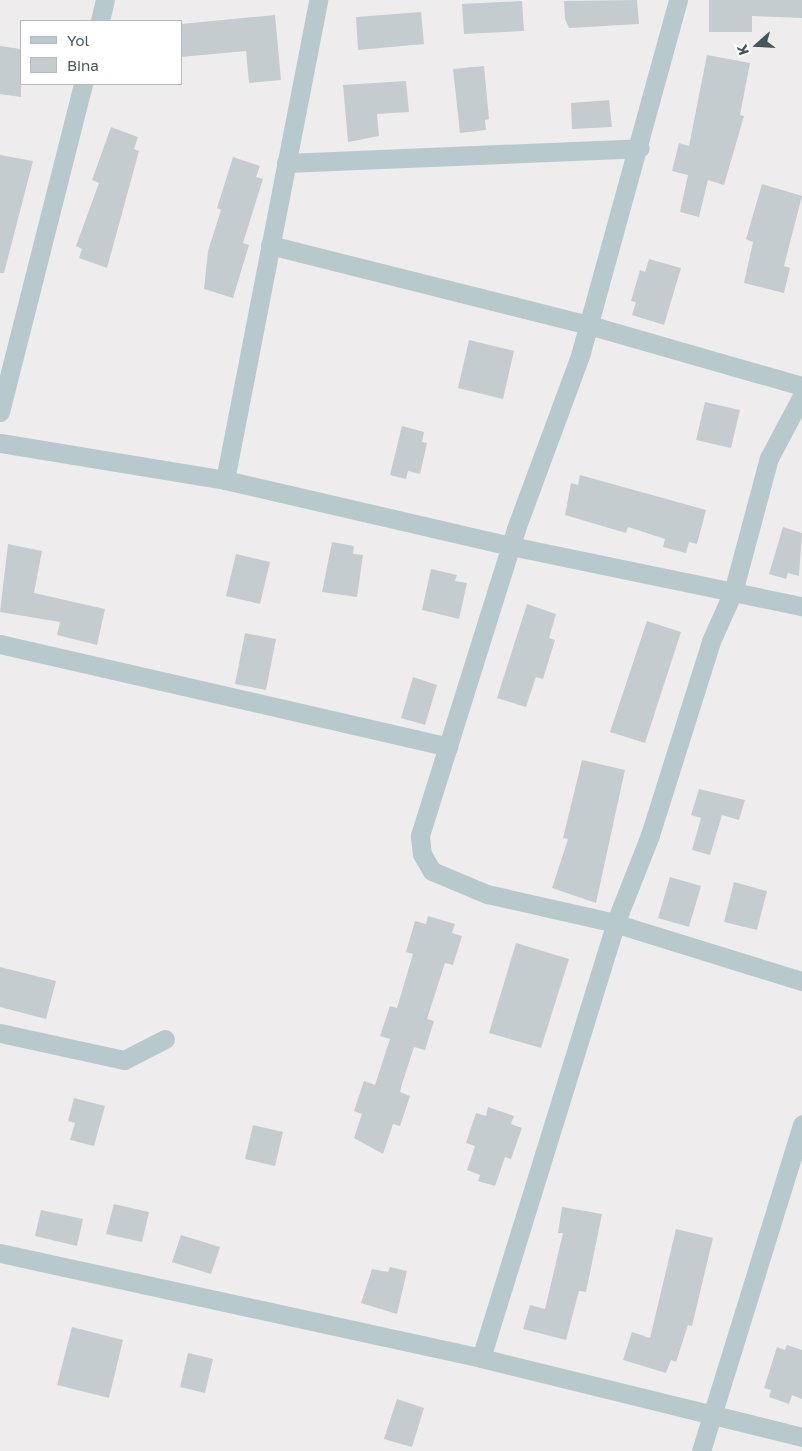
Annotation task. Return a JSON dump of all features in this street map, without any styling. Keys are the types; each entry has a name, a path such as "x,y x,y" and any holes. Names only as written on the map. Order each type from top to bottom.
{"street":[{"path":"100,20 105,0"},
{"path":"225,480 318,0"},
{"path":"678,0 640,148 589,325 511,546 420,836 422,854 432,871 487,894 616,924 802,981"},
{"path":"0,412 83,85"},
{"path":"286,163 640,148"},
{"path":"270,245 589,325 802,386"},
{"path":"481,1358 616,924 650,836 711,641 733,592 769,458 802,396"},
{"path":"0,443 225,480 511,546 802,606"},
{"path":"0,644 448,747"},
{"path":"0,1033 124,1060 165,1039"},
{"path":"701,1451 802,1124"},
{"path":"0,1253 481,1358 712,1417 802,1437"}],"building":[{"path":"637,0 639,24 569,28 565,19 564,1"},
{"path":"709,0 802,0 802,18 752,16 752,32 709,32"},
{"path":"522,1 524,31 464,34 462,4"},
{"path":"421,12 424,44 358,50 356,17"},
{"path":"275,15 281,80 249,83 246,51 182,57 182,24"},
{"path":"0,46 20,49 21,97 0,94"},
{"path":"707,55 750,63 740,115 744,116 724,185 708,180 699,217 680,212 688,175 672,171 679,143 689,146"},
{"path":"484,66 489,119 485,120 486,130 460,133 453,69"},
{"path":"406,81 409,112 377,114 379,136 348,142 343,85"},
{"path":"609,100 612,127 572,129 571,103"},
{"path":"111,127 138,137 134,149 139,151 107,268 79,258 82,249 76,246 99,183 92,180"},
{"path":"0,155 33,161 4,273 0,273"},
{"path":"233,157 260,166 256,177 263,179 243,243 249,245 233,298 204,289 208,251 221,210 217,208"},
{"path":"762,184 802,196 784,266 790,268 784,293 744,283 753,242 746,239"},
{"path":"649,259 681,268 664,325 632,315 636,302 631,301 640,270 645,272"},
{"path":"469,340 514,351 503,399 458,388"},
{"path":"705,402 740,410 731,448 696,440"},
{"path":"402,426 424,432 422,442 427,443 420,474 408,471 406,479 390,475"},
{"path":"580,475 706,510 697,544 689,542 686,553 663,547 665,539 628,527 626,533 565,515 571,483 578,485"},
{"path":"783,527 802,533 799,576 788,573 786,579 769,574"},
{"path":"332,542 354,546 353,554 363,555 357,597 322,592"},
{"path":"8,544 42,551 34,593 105,609 97,645 57,635 60,622 0,612"},
{"path":"236,554 270,562 260,604 226,596"},
{"path":"431,569 457,575 455,581 467,583 459,619 422,610"},
{"path":"527,604 556,614 549,638 555,640 543,679 536,677 526,707 497,698"},
{"path":"647,621 681,632 645,743 610,732"},
{"path":"245,633 276,639 266,690 235,684"},
{"path":"413,677 437,685 425,725 401,718"},
{"path":"582,760 625,770 596,903 552,888 568,839 563,838"},
{"path":"699,789 745,800 739,820 722,815 710,855 692,850 701,818 691,815"},
{"path":"670,877 701,886 689,927 658,918"},
{"path":"734,882 767,891 757,930 724,922"},
{"path":"428,916 455,924 452,933 462,936 453,965 445,963 427,1019 434,1021 425,1050 414,1047 400,1092 410,1096 400,1126 393,1124 383,1154 354,1138 362,1114 354,1111 364,1081 375,1085 390,1039 380,1036 390,1006 397,1008 413,954 406,952 415,921 426,924"},
{"path":"516,943 569,959 541,1048 489,1033"},
{"path":"0,967 56,981 46,1019 0,1007"},
{"path":"74,1098 105,1106 94,1146 70,1140 75,1123 68,1121"},
{"path":"488,1107 514,1116 511,1124 522,1128 511,1159 505,1157 495,1186 478,1181 480,1175 467,1170 475,1146 466,1143 476,1113 486,1116"},
{"path":"253,1125 283,1132 275,1166 245,1159"},
{"path":"114,1204 149,1212 142,1242 106,1234"},
{"path":"562,1207 602,1214 586,1292 579,1291 566,1340 523,1329 530,1305 545,1309 563,1233 558,1233"},
{"path":"41,1210 83,1219 77,1246 35,1236"},
{"path":"676,1229 713,1238 692,1326 688,1325 676,1362 671,1360 666,1373 623,1360 632,1332 650,1338"},
{"path":"181,1235 220,1247 211,1274 172,1262"},
{"path":"390,1267 407,1271 397,1314 361,1303 372,1269 388,1272"},
{"path":"72,1327 123,1340 109,1398 57,1385"},
{"path":"787,1345 802,1350 802,1399 792,1395 789,1404 769,1397 771,1390 764,1388 777,1347 785,1350"},
{"path":"188,1353 213,1359 205,1393 180,1387"},
{"path":"397,1399 424,1408 412,1447 384,1439"}]}
